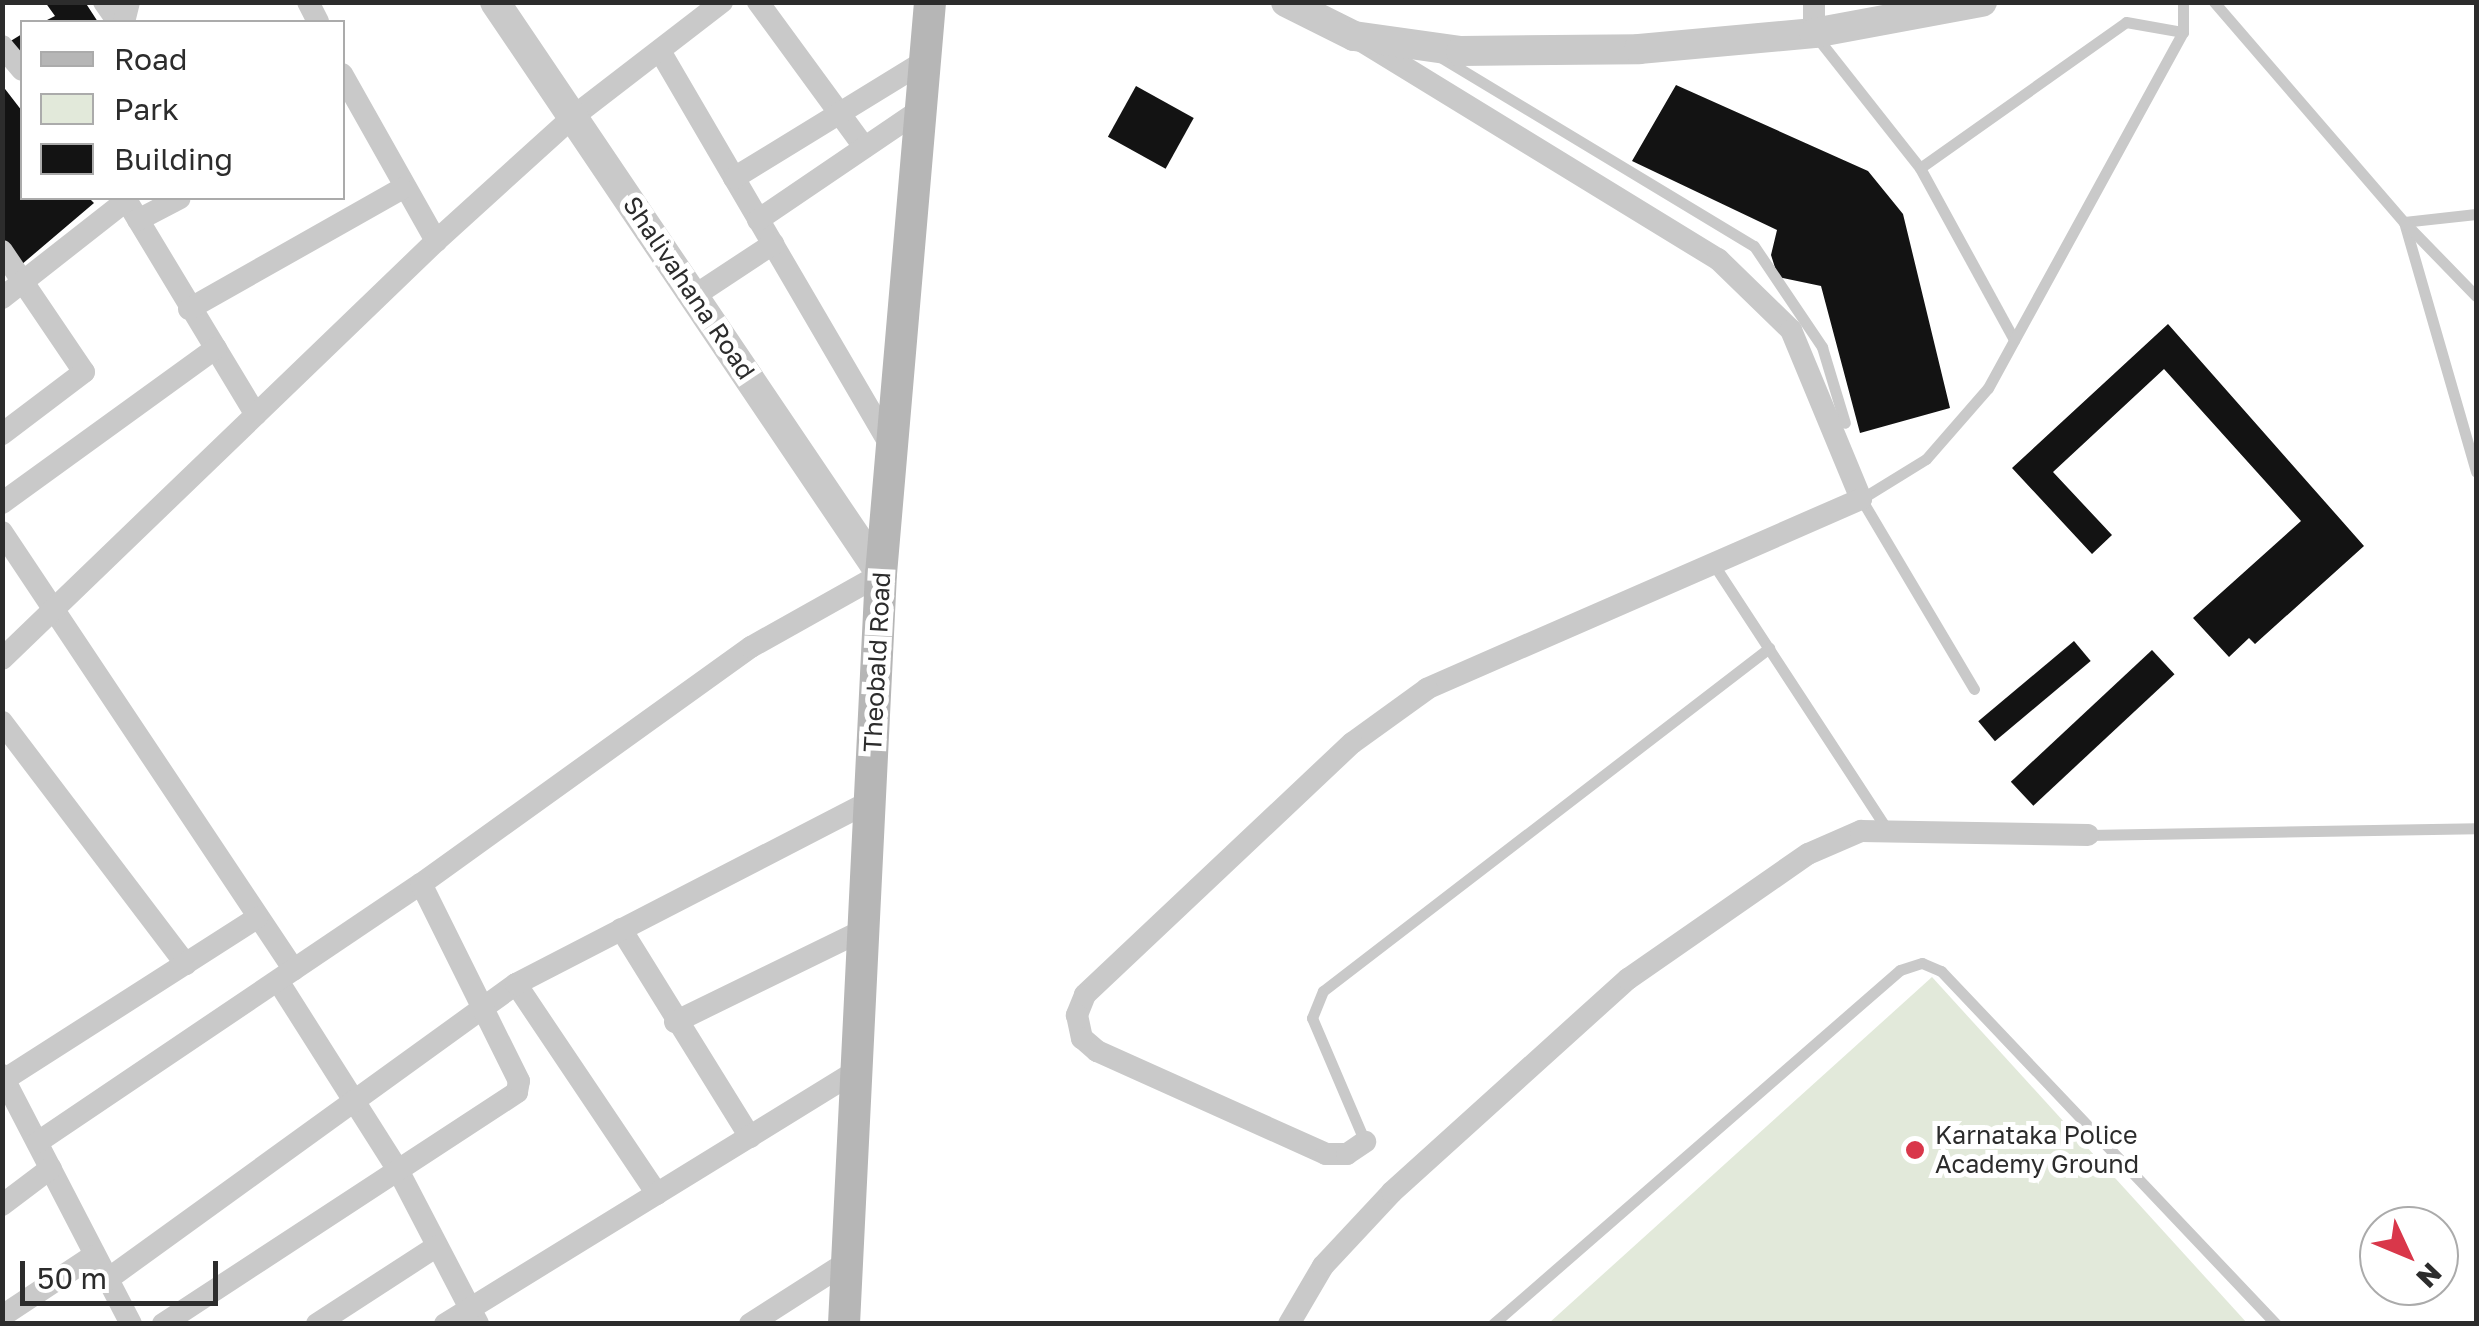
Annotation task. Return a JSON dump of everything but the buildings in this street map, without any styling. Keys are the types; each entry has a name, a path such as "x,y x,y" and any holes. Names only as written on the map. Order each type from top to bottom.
{"main road":[{"name":"Theobald Road","path":"844,1324 881,574 930,2"}],"street":[{"name":"Shalivahana Road","path":"495,2 881,574"},
{"path":"2,659 54,613 436,240 574,116 722,2"},
{"path":"758,2 864,148"},
{"path":"1286,2 1354,36 1718,259 1791,330 1861,499 1716,568 1428,689 1352,743 1085,995 1076,1015 1082,1038 1097,1051 1326,1154 1347,1154 1365,1142"},
{"path":"1354,36 1421,46 1640,49 1814,18 1982,2"},
{"path":"2,46 20,68"},
{"path":"660,51 892,448"},
{"path":"734,178 925,60"},
{"path":"349,107 436,240"},
{"path":"758,220 920,110"},
{"path":"189,309 402,188"},
{"path":"2,298 130,206 168,200"},
{"path":"130,206 256,415"},
{"path":"694,296 772,244"},
{"path":"2,251 84,372 2,434"},
{"path":"2,503 216,348"},
{"path":"2,532 257,918 357,1105 400,1172 474,1316"},
{"path":"38,1142 421,884 751,646 881,574"},
{"path":"2,722 186,964"},
{"path":"108,1280 357,1105 516,984 870,801"},
{"path":"1289,1324 1323,1266 1392,1192 1628,979 1808,854 1861,831 2088,835"},
{"path":"164,1324 516,1092 519,1081 480,1010 421,884"},
{"path":"131,1324 92,1256 3,1078 257,918"},
{"path":"622,929 675,1022 750,1137"},
{"path":"675,1022 864,930"},
{"path":"516,984 657,1194"},
{"path":"445,1324 474,1316 657,1194 855,1072"},
{"path":"2,1204 50,1168"},
{"path":"317,1324 437,1246"},
{"path":"2,1316 92,1256"},
{"path":"750,1324 847,1262"}],"lane":[{"path":"1974,689 1861,499 1926,459 1988,388 2183,32 2183,2"},
{"path":"2214,2 2404,222 2476,296"},
{"path":"1814,18 1920,168 2014,340"},
{"path":"1920,168 2126,22 2183,32"},
{"path":"1421,46 1754,246 1822,347 1845,423"},
{"path":"2404,222 2476,214"},
{"path":"2404,222 2476,472"},
{"path":"1716,568 1889,832"},
{"path":"1365,1142 1312,1018 1323,991 1769,648"},
{"path":"2088,835 2476,828"},
{"path":"1493,1324 1900,970 1922,963 1941,970 2276,1324"}],"green space":[{"name":"Karnataka Police Academy Ground","path":"1932,977 2247,1323 1549,1323"}],"place":[{"name":"Karnataka Police Academy Ground","path":"1915,1150"}]}
